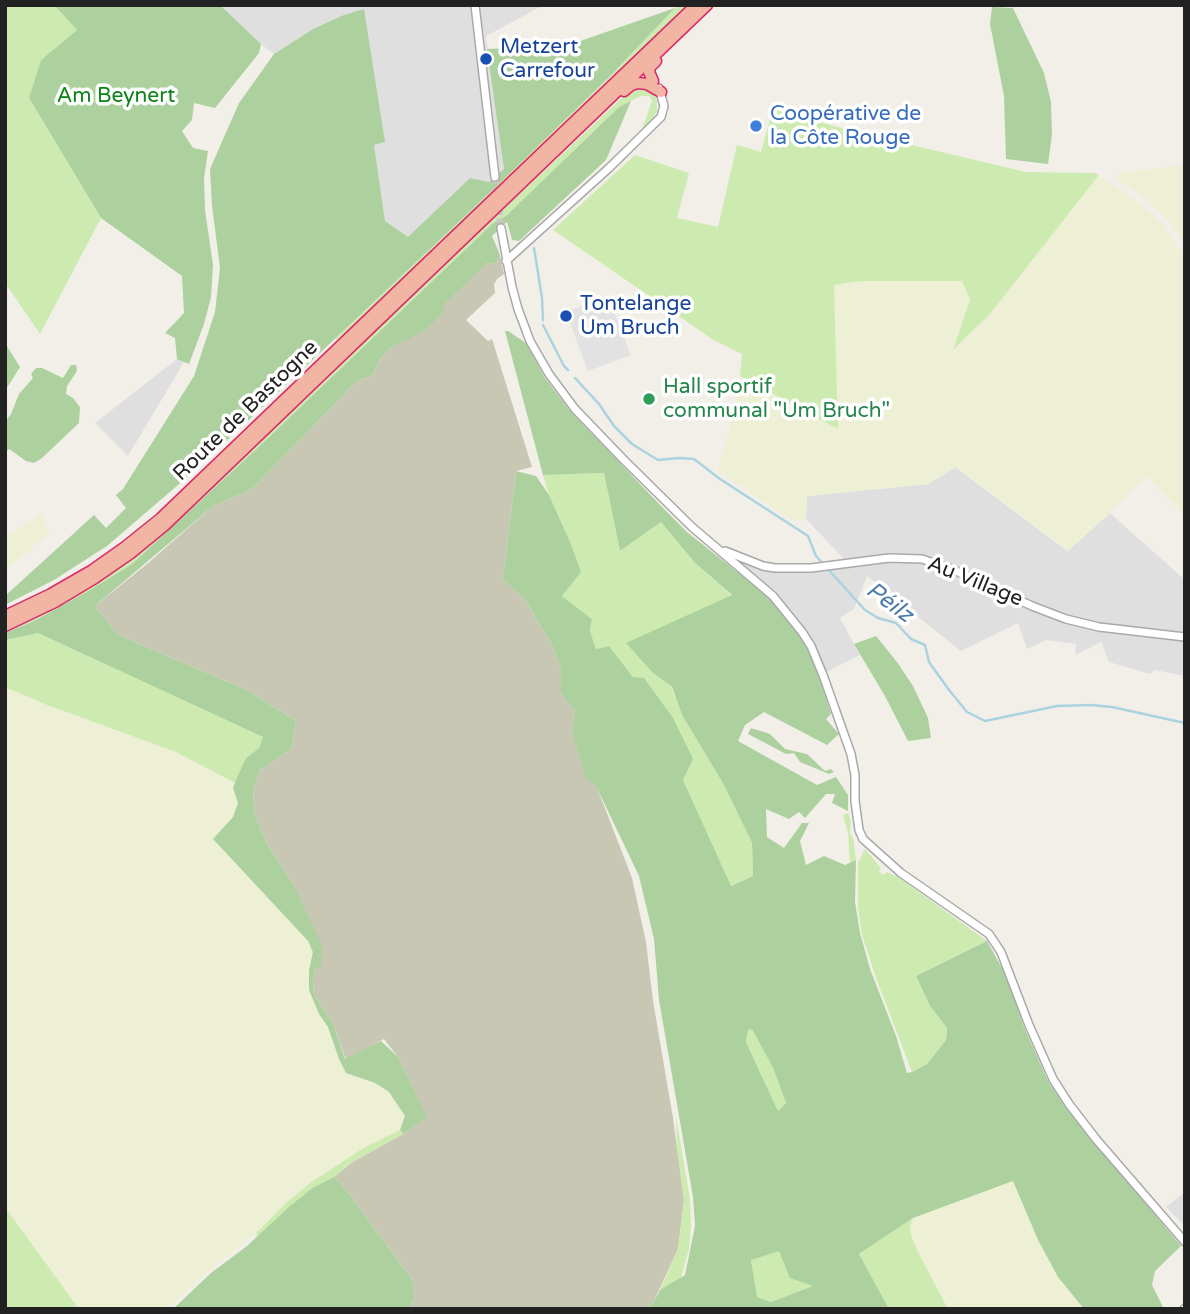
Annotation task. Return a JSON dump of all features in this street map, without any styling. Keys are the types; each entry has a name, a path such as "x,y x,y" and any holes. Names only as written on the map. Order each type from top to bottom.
{"highway":[{"path":"491,208 696,5"},
{"path":"542,164 709,5"},
{"path":"653,81 650,67 709,9 709,5"},
{"path":"491,208 631,85 647,84 661,92"},
{"name":"Route de Bastogne","path":"5,616 91,571 160,519 491,208"},
{"name":"Route de Bastogne","path":"5,626 55,602 95,578 165,525 491,208"}],"street":[{"path":"475,5 495,177"},
{"path":"506,261 661,117 664,106 661,92 653,81"},
{"path":"501,228 518,309 539,358 554,381 575,409 624,460 692,527 774,596 802,632 811,646 851,754 859,830 863,839 901,873 989,934 1001,952 1053,1079 1096,1139 1185,1242"},
{"name":"Au Village","path":"715,546 763,566 775,568 811,568 889,558 922,559 954,570 1066,619 1099,627 1185,637"}],"shaded area":[{"path":"220,5 544,5 486,36 504,169 489,182 470,178 408,238 385,221 374,145 385,142 313,29 274,54"},
{"path":"1185,165 1185,245 1170,223 1152,204 1116,177 1118,173"},
{"path":"1099,175 1146,208 1163,225 1185,257 1185,516 1147,476 1068,551 956,467 928,484 807,496 806,519 791,520 718,471 740,376 838,429 833,284 861,281 963,281 970,299 954,349 990,314"},
{"path":"500,255 504,274 494,284 495,293 466,320 488,341 492,339 532,467 516,471 503,580 524,598 551,643 561,668 561,693 575,712 572,733 596,785 632,878 646,942 673,1118 684,1200 678,1249 648,1309 410,1309 413,1299 411,1278 334,1177 351,1163 403,1134 426,1117 398,1057 384,1039 346,1060 334,1026 314,994 316,967 294,886 266,842 255,815 253,791 260,770 291,749 296,721 247,690 118,635 95,606 213,506 252,489 357,381 373,375 380,359 390,348 442,314 444,303 489,261 495,264"},
{"path":"608,296 631,355 588,371 566,312"},
{"path":"177,359 184,362 128,456 95,423"},
{"path":"955,467 1067,551 1110,513 1185,580 1185,676 1155,670 1150,674 1109,662 1101,642 1075,655 1076,644 1046,640 1027,649 1018,623 961,651 867,576 854,609 840,618 860,655 819,676 808,647 771,599 718,556 727,546 775,563 811,564 845,560 806,519 807,496 928,484"},
{"path":"41,513 49,534 5,570 5,539"},
{"path":"5,687 176,752 235,783 233,788 238,803 233,817 213,839 308,941 313,952 309,990 328,1027 346,1073 375,1083 389,1092 405,1116 400,1130 365,1147 310,1183 168,1309 79,1309 5,1207"},
{"path":"1013,1181 1038,1240 1058,1277 1084,1309 948,1309 912,1238 910,1227 913,1218"},
{"path":"1185,1192 1185,1226 1166,1207"}],"green space":[{"path":"5,5 54,5 77,30 41,60 29,98 101,218 40,334 5,283"},
{"name":"Am Beynert","path":"54,5 220,5 261,44 259,53 215,108 194,103 192,120 182,131 193,148 208,151 204,178 205,210 213,265 211,297 189,364 177,359 175,338 165,333 184,313 182,276 101,218 29,98 41,60 77,30"},
{"path":"678,5 686,5 644,49 612,76 363,316 335,339 614,72"},
{"path":"992,7 1013,8 1044,73 1051,102 1052,135 1048,164 1006,159 1004,96 990,24"},
{"path":"675,8 614,72 505,178 178,485 107,546 54,580 5,605 5,596 94,515 106,528 126,508 116,495 123,489 194,376 215,312 220,268 210,169 239,103 274,54 313,29 364,9 385,142 374,145 385,221 408,237 470,178 489,182 504,169 487,49 566,46"},
{"path":"641,87 651,91 657,100 657,112 649,124 642,129 652,101 649,96 641,96 619,107 507,215 492,224 132,564 36,620 5,633 95,584 142,551 322,384 414,293 626,94"},
{"path":"631,101 606,160 519,241 512,240 507,222 492,236 500,255 495,264 488,262 445,303 442,314 424,331 390,348 380,359 373,375 357,381 252,489 213,506 95,606 118,635 247,690 296,721 291,749 260,770 253,791 255,815 266,842 294,886 322,945 321,967 316,967 313,981 314,994 334,1026 345,1059 381,1041 398,1057 427,1117 403,1134 400,1130 405,1116 389,1092 375,1083 346,1073 339,1059 328,1027 309,990 313,952 308,941 213,839 233,817 238,803 233,788 246,758 259,748 263,737 38,633 5,640 5,633 36,620 132,564 492,224 507,215 619,107"},
{"path":"773,109 848,130 1026,172 1099,175 990,314 953,350 970,299 962,281 861,281 834,285 838,429 740,376 742,354 712,339 553,230 635,155 689,173 677,218 718,227 737,145 761,152"},
{"path":"505,331 526,343 545,378 570,411 663,508 687,532 771,599 808,647 831,714 826,719 839,734 827,745 764,712 745,725 738,741 817,785 836,777 848,795 848,811 832,803 835,794 826,794 805,818 799,812 789,819 766,809 767,837 784,848 802,823 809,823 800,841 806,865 824,856 845,865 856,860 855,902 860,933 907,1073 927,1064 946,1040 947,1028 930,1006 916,976 987,941 1007,977 1024,1027 1048,1081 1066,1108 1181,1246 1155,1271 1152,1285 1164,1309 1084,1309 1058,1277 1038,1240 1013,1181 913,1218 859,1254 889,1309 648,1309 660,1290 685,1275 695,1226 693,1197 659,1000 654,939 639,876 596,786 586,778 572,732 575,712 561,693 561,668 551,643 524,598 503,580 516,471 536,476 549,495 571,544 581,572 562,596 592,619 590,631 596,649 609,646 633,677 644,678 673,718 693,759 683,780 731,886 753,876 752,843 724,785 682,715 672,687 653,673 626,643 732,595 695,563 661,522 620,551 604,473 543,475","holes":["752,1029 773,1068 786,1103 778,1111 746,1042 748,1030","779,1251 790,1278 813,1286 771,1302 757,1297 751,1260"]},
{"path":"5,343 20,367 5,391"},
{"path":"71,365 76,365 77,371 67,386 66,394 80,407 79,423 34,463 26,461 9,449 5,452 5,422 19,394 33,378 31,374 36,368 42,368 63,378"},
{"path":"604,473 620,551 661,522 695,563 732,596 653,673 671,687 682,715 724,785 752,843 753,876 730,886 633,677 609,646 596,649 590,631 592,619 562,596 580,572 543,475"},
{"path":"38,633 263,737 259,748 246,758 235,783 176,752 5,687 5,640"},
{"path":"876,636 913,686 928,718 931,738 908,741 854,644"},
{"path":"751,728 770,734 785,749 807,754 825,771 831,769 834,772 829,774 800,762 794,753 786,754 748,734"},
{"path":"848,813 856,860 850,863 848,833 843,815"},
{"path":"865,849 881,868 879,871 883,875 887,872 898,877 987,941 916,976 930,1006 947,1028 946,1040 927,1064 912,1072 862,935 858,908 858,863"},
{"path":"752,1029 773,1068 786,1103 778,1111 746,1042 748,1030"},
{"path":"676,1117 690,1199 691,1225 689,1249 674,1294 660,1290 678,1249 684,1200"},
{"path":"400,1130 403,1134 314,1187 257,1237 256,1233 310,1183 365,1147"},
{"path":"334,1177 411,1278 413,1299 410,1309 173,1309 290,1206 314,1187"},
{"path":"5,1207 79,1309 5,1309"},
{"path":"913,1218 910,1227 912,1238 948,1309 889,1309 858,1255"},
{"path":"779,1251 814,1286 771,1302 756,1297 751,1259"}],"waterway":[{"name":"Péilz","path":"534,248 543,320"},
{"name":"Péilz","path":"543,325 568,370"},
{"name":"Péilz","path":"575,378 632,444 658,460 694,459 808,536 816,556 865,610 878,618 896,623 911,639 925,645 929,662 967,712 985,721 1057,706 1091,705 1185,723"}],"tunnel":[{"path":"495,177 501,228"}],"place":[{"name":"Metzert Carrefour","path":"486,59"},
{"name":"Coopérative de la Côte Rouge","path":"756,126"},
{"name":"Tontelange Um Bruch","path":"566,316"},
{"name":"Hall sportif communal \"Um Bruch\"","path":"649,399"}]}
